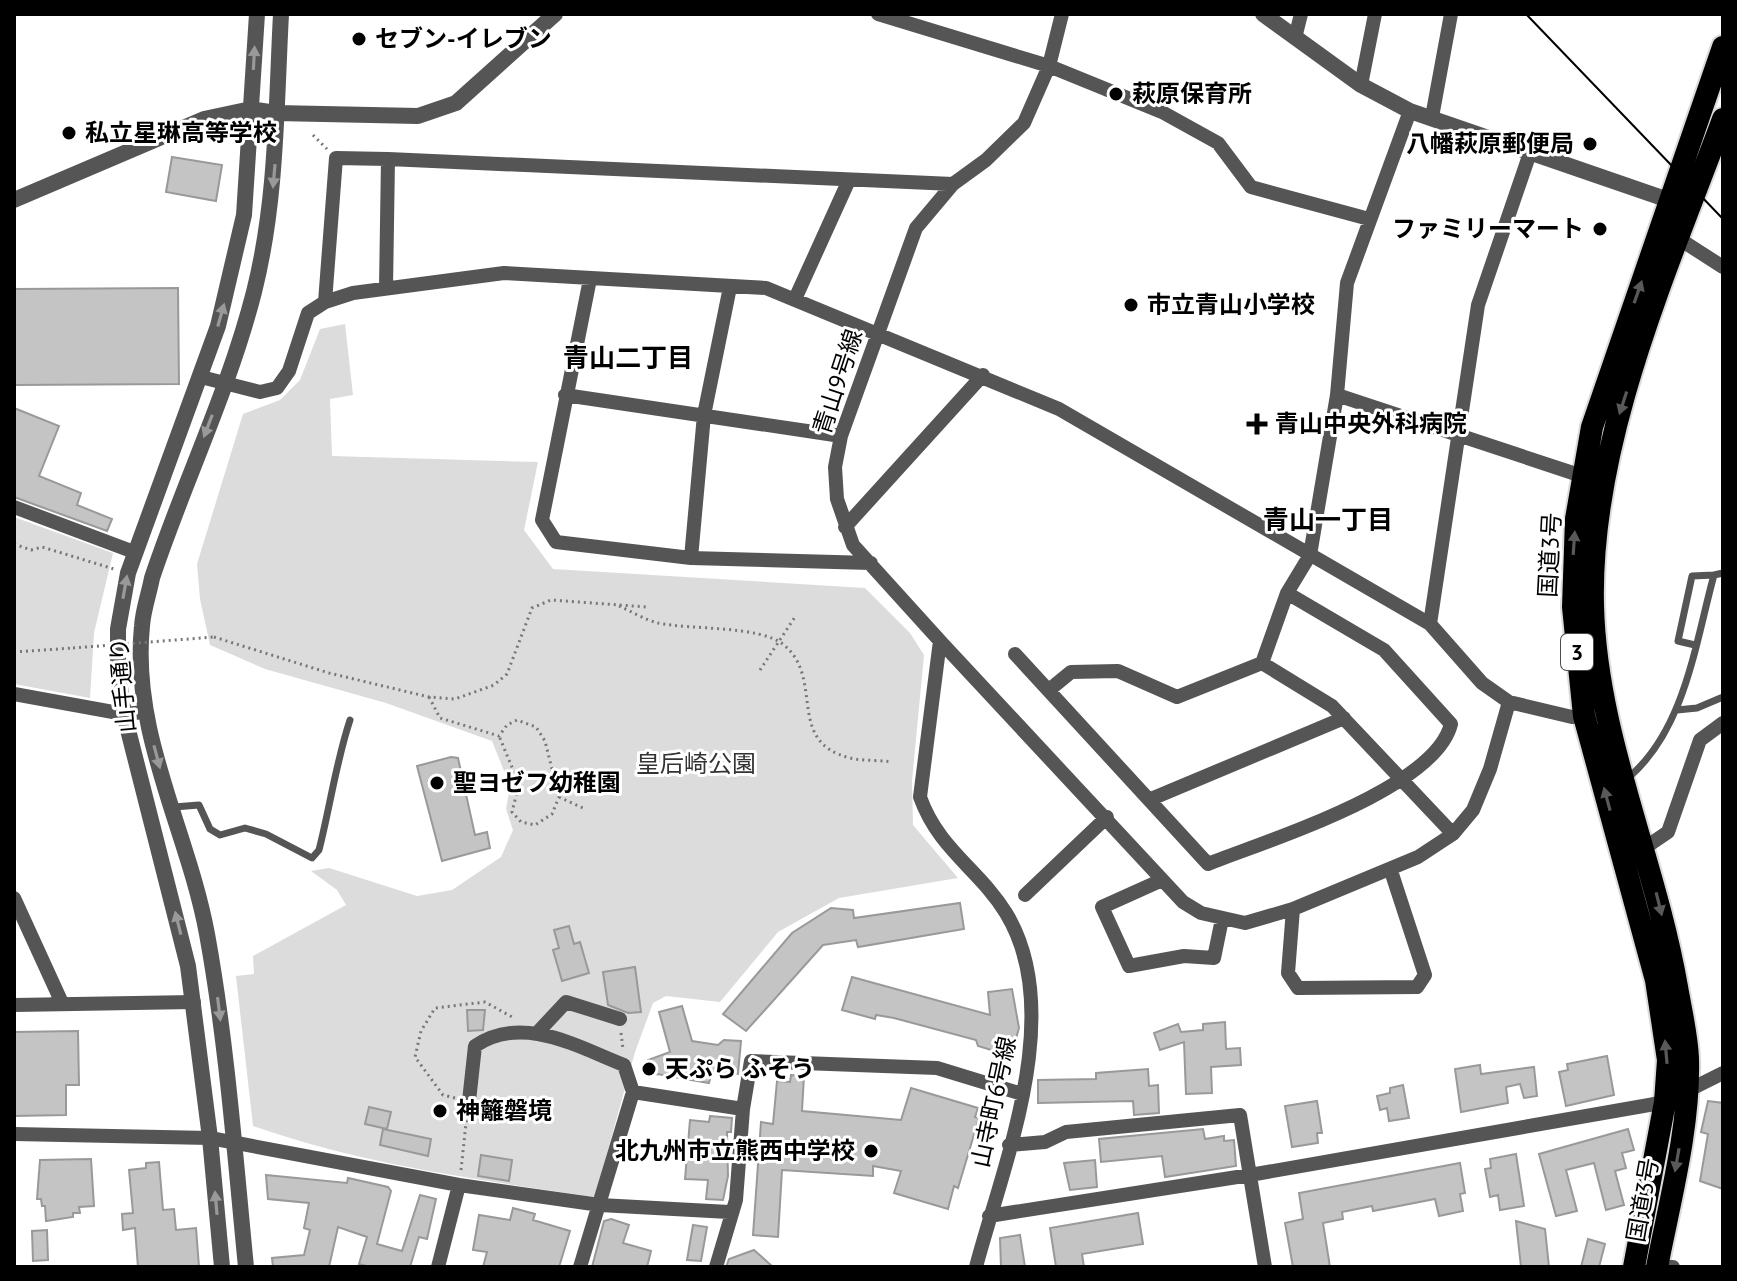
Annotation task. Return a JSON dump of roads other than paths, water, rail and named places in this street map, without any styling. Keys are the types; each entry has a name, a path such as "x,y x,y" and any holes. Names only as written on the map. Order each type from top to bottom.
{"highway":[{"name":"国道3号","path":"1634,1267 1665,1102 1668,1060 1656,980 1584,716 1573,607 1574,548 1582,476 1592,427 1680,204 1723,47"},
{"name":"国道3号","path":"1680,204 1723,119"},
{"name":"国道3号","path":"1660,1266 1687,1088 1688,1057 1670,948 1623,782 1607,712 1593,608 1593,553 1599,498 1611,439 1670,233"}],"street":[{"name":"山手通り","path":"222,1267 194,1002 179,925 124,714 118,673 118,629 134,552 201,377 233,272 244,215 257,14"},
{"name":"山手通り","path":"246,1267 218,996 206,930 145,712 142,624 152,578 254,293 275,168 281,14"},
{"path":"14,200 204,119 251,109 276,113 418,116 456,103 555,14"},
{"path":"878,14 1049,66 1162,112 1218,143 1251,187 1369,219"},
{"name":"青山9号線","path":"1062,14 1049,66 1024,123 986,160 953,184 916,228 841,436 835,467 837,499 853,545 940,641 1183,902 1222,919"},
{"path":"1263,14 1361,85 1410,111 1680,204"},
{"path":"1295,38 1301,14"},
{"path":"1361,85 1375,14"},
{"path":"1432,117 1451,14"},
{"path":"1049,690 1071,672 1118,671 1177,697 1262,663 1287,593 1310,555 1337,395 1347,283 1410,111"},
{"path":"1430,624 1478,305 1530,153"},
{"path":"325,302 336,158 953,184"},
{"path":"386,288 388,159"},
{"path":"795,299 849,180"},
{"path":"1670,233 1723,267"},
{"path":"201,377 260,392 277,388 289,371 308,313 325,302 386,288 504,273 766,288 983,375 1059,409 1430,624 1482,683 1509,702 1572,717 1607,712"},
{"path":"590,279 542,520 556,542 691,558 871,563"},
{"path":"691,558 704,415 730,287"},
{"path":"845,527 983,375"},
{"path":"565,395 841,436"},
{"path":"1337,395 1582,476"},
{"path":"14,507 134,552"},
{"path":"1015,654 1208,864 1381,794 1402,780 1447,739 1451,724 1384,650 1287,593"},
{"name":"山寺町6号線","path":"940,641 920,797 937,835 1006,913 1023,957 1032,1035 1022,1094 976,1267"},
{"path":"1262,663 1332,706 1453,834"},
{"path":"14,694 124,714 145,712"},
{"path":"1162,880 1102,907 1129,966 1184,956 1214,958 1222,919 1245,923 1293,909 1391,871 1453,834 1473,810 1490,769 1509,702"},
{"path":"1151,799 1344,718"},
{"path":"1643,849 1668,832 1700,740 1723,723"},
{"path":"1025,895 1107,817"},
{"path":"1293,909 1288,973 1298,988 1417,987 1425,975 1391,871"},
{"path":"14,898 62,1003"},
{"path":"14,1005 194,1002"},
{"path":"538,1032 566,1002 620,1019"},
{"path":"469,1101 475,1046 494,1033 538,1032 624,1065 633,1092 580,1267"},
{"path":"716,1267 729,1212 736,1200 743,1109 751,1061 937,1068 1022,1094"},
{"path":"989,1216 1250,1175 1665,1102 1687,1088 1723,1073"},
{"path":"633,1092 743,1109"},
{"path":"1009,1145 1045,1142 1066,1132 1240,1115 1265,1267"},
{"path":"14,1134 210,1138 459,1185 600,1205 729,1212"},
{"path":"438,1267 459,1185"}],"lane":[{"path":"1623,782 1643,765 1677,710 1719,574 1692,576 1678,641 1695,645"},
{"path":"1677,710 1697,708 1723,697"},
{"path":"171,807 199,805 210,829 220,835 245,828 266,834 312,858 319,850 338,777 340,748 350,720"}],"tram line":[{"path":"1526,14 1723,219"}],"place":[{"name":"セブン-イレブン","path":"359,39"},
{"name":"萩原保育所","path":"1116,94"},
{"name":"私立星琳高等学校","path":"69,133"},
{"name":"八幡萩原郵便局","path":"1590,144"},
{"name":"ファミリーマート","path":"1600,229"},
{"name":"市立青山小学校","path":"1131,305"},
{"name":"青山中央外科病院","path":"1257,424"},
{"name":"聖ヨゼフ幼稚園","path":"437,783"},
{"name":"天ぷら ふそう","path":"649,1069"},
{"name":"神籬磐境","path":"440,1111"},
{"name":"北九州市立熊西中学校","path":"871,1151"}],"district":[{"name":"青山二丁目","path":"628,358"},
{"name":"青山一丁目","path":"1328,520"}],"park label":[{"name":"皇后崎公園","path":"696,764"}]}
